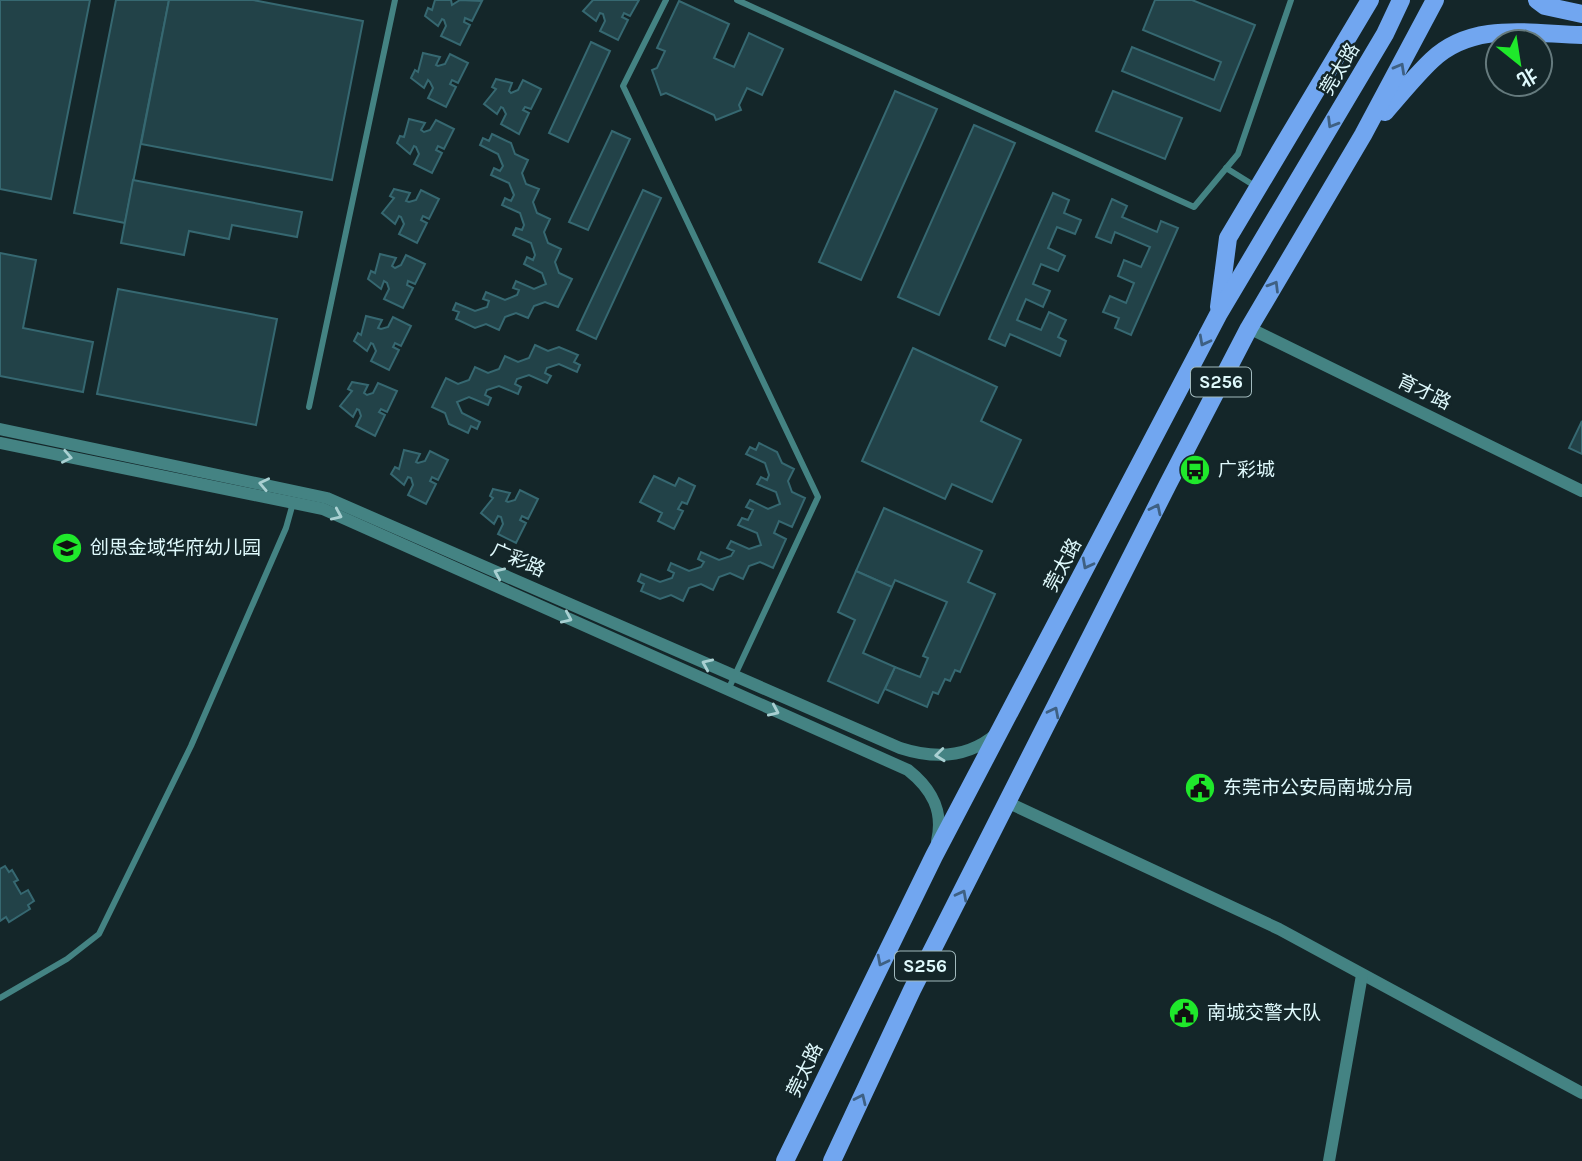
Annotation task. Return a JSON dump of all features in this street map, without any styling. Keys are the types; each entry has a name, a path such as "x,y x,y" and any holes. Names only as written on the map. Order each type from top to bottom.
{"main road":[{"path":"1218,316 1228,238 1370,0"},
{"name":"莞太路","path":"785,1161 934,856 1218,316 1385,34 1401,0"},
{"name":"S256","path":"832,1161 912,990 1250,328 1363,135 1435,0"},
{"path":"1537,0 1545,6 1582,14"},
{"path":"1363,135 1434,58 1470,37 1506,32 1582,35"}],"street":[{"name":"育才路","path":"1250,328 1582,491"},
{"name":"广彩路","path":"0,429 294,497 908,770 920,780 939,811 940,831 934,856"},
{"name":"广彩路","path":"0,443 294,497 327,498 926,757 972,749 1001,729"},
{"path":"1009,803 1279,929 1582,1093"},
{"path":"1328,1161 1362,975"}],"lane":[{"path":"309,407 395,0"},
{"path":"666,0 623,86 818,497 728,691"},
{"path":"737,0 1194,207 1238,154 1291,0"},
{"path":"1226,168 1257,187"},
{"path":"0,998 66,959 99,933 191,747 286,528 294,497"}],"building":[{"path":"0,0 90,0 51,199 0,189"},
{"path":"116,0 169,0 125,223 74,213"},
{"path":"169,0 253,0 363,21 332,180 141,144"},
{"path":"435,0 451,0 452,5 460,0 482,1 472,21 465,18 464,22 470,25 460,45 441,36 446,26 444,20 442,19 438,26 425,16 428,8 432,10"},
{"path":"593,0 639,0 630,16 624,13 622,17 628,20 618,40 600,31 605,21 603,14 600,13 596,21 583,11"},
{"path":"1155,0 1192,0 1255,25 1220,111 1122,71 1132,47 1214,80 1221,62 1143,30"},
{"path":"679,1 729,24 714,58 734,67 749,33 783,49 762,95 747,88 739,105 741,110 716,120 714,115 666,93 661,95 652,70 657,68 665,51 657,48"},
{"path":"591,42 610,51 568,142 549,133"},
{"path":"423,53 440,57 436,65 438,66 445,64 450,54 468,63 458,83 452,80 450,84 456,87 446,107 428,98 433,88 428,80 424,88 411,78 415,70 418,72"},
{"path":"496,79 512,83 509,91 511,93 518,90 523,80 541,89 531,109 525,107 523,110 529,113 519,134 501,124 506,114 503,108 501,107 497,114 484,104 496,89 492,87"},
{"path":"895,91 937,109 861,280 819,262"},
{"path":"1113,91 1182,118 1165,159 1096,131"},
{"path":"409,119 425,123 421,130 424,132 430,130 436,120 454,129 444,149 438,146 436,150 442,153 432,173 414,164 419,154 416,147 414,146 410,154 397,143 400,136 404,137"},
{"path":"974,125 1015,143 939,315 898,297"},
{"path":"612,131 630,139 588,230 569,222"},
{"path":"492,134 511,143 515,154 528,160 522,173 526,184 539,189 533,202 537,213 550,219 544,232 548,243 561,249 555,262 559,273 572,279 558,307 545,302 534,306 528,318 516,313 505,317 499,330 486,324 475,328 456,319 459,312 453,310 456,303 475,311 487,307 489,301 483,299 486,292 505,300 517,295 519,290 513,288 516,281 534,289 546,284 542,273 524,264 527,257 533,260 535,255 531,243 513,235 516,228 522,230 524,225 520,213 502,205 505,198 511,201 514,195 509,183 491,175 494,168 500,171 503,166 498,154 480,145 483,138 489,141"},
{"path":"133,180 302,212 297,237 232,225 229,239 189,231 184,255 121,243"},
{"path":"394,189 410,193 406,201 409,202 416,200 421,190 439,199 429,219 423,216 421,220 427,223 417,243 399,234 404,224 401,217 399,216 395,224 382,213 394,198 390,196"},
{"path":"643,190 661,198 596,339 577,330"},
{"path":"1053,193 1069,200 1064,213 1081,220 1075,234 1057,227 1048,248 1065,256 1058,271 1041,264 1033,284 1050,291 1043,307 1026,299 1017,320 1041,330 1049,312 1066,320 1058,337 1066,341 1060,356 1010,334 1005,346 989,339"},
{"path":"1112,199 1127,206 1122,217 1157,232 1161,221 1178,228 1131,335 1115,328 1119,318 1103,312 1110,296 1126,303 1134,283 1118,276 1124,260 1141,267 1150,247 1115,232 1111,243 1096,237"},
{"path":"0,253 36,260 23,328 93,342 83,392 0,376"},
{"path":"380,254 396,258 392,266 395,268 401,265 406,255 425,264 415,284 408,281 407,285 413,288 403,308 384,299 389,289 387,283 384,281 381,289 368,279 371,271 375,273"},
{"path":"118,289 277,319 256,425 97,394"},
{"path":"366,316 382,320 378,328 381,329 388,327 393,317 411,326 401,346 395,343 393,347 399,350 389,370 371,361 376,351 373,344 371,343 367,351 354,341 358,333 361,335"},
{"path":"535,345 548,351 559,347 578,355 574,362 580,365 577,372 559,364 547,368 545,373 551,376 547,383 529,375 517,379 515,384 521,387 518,394 499,386 487,390 485,395 491,398 488,405 469,397 457,402 462,413 480,422 477,429 471,426 468,433 449,424 445,413 432,407 446,378 458,384 469,380 475,367 488,373 499,369 505,356 518,362 529,358"},
{"path":"913,348 997,387 981,421 1021,440 992,502 952,484 945,499 862,461"},
{"path":"352,382 368,385 364,393 367,395 373,393 378,383 397,391 387,412 381,409 379,412 385,415 375,436 356,426 361,416 359,410 357,409 353,417 340,406 352,391 348,389"},
{"path":"1582,421 1582,454 1569,448"},
{"path":"759,443 777,452 782,463 794,469 788,481 792,492 805,498 792,527 779,521 774,533 786,539 773,568 760,562 749,566 743,579 730,573 719,577 713,590 701,584 689,588 683,601 671,595 660,599 641,591 644,584 638,581 641,574 660,582 672,578 674,573 668,570 671,563 689,571 701,567 704,562 698,559 701,552 719,560 731,556 734,551 727,548 731,541 749,549 761,545 757,533 738,525 742,518 748,520 753,510 746,507 750,500 768,509 780,504 776,492 757,484 761,477 767,480 769,475 765,463 746,454 750,447 756,450"},
{"path":"404,450 420,454 416,462 418,463 425,461 430,451 448,460 438,480 432,477 430,481 436,484 426,504 408,495 413,485 411,478 408,477 404,485 391,474 395,467 399,469"},
{"path":"654,476 675,486 679,478 695,486 687,504 682,502 678,509 683,511 674,529 658,521 662,513 640,502"},
{"path":"493,489 510,493 506,501 508,502 515,500 520,490 538,499 528,519 522,516 520,520 526,523 516,543 498,534 503,524 501,517 498,516 494,524 481,513 493,498 490,496"},
{"path":"884,508 982,551 968,582 995,594 960,672 955,670 950,681 945,679 938,694 933,692 927,707 885,689 895,667 920,677 928,658 923,656 947,602 895,580 892,587 856,571"},
{"path":"856,571 892,587 863,653 895,667 878,703 828,681 855,620 838,612"},
{"path":"5,866 9,872 12,870 18,880 14,882 21,894 28,890 34,901 28,905 30,909 9,922 6,917 0,921 0,869"}],"place":[{"name":"广彩城","path":"1195,470"},
{"name":"创思金域华府幼儿园","path":"67,548"},
{"name":"东莞市公安局南城分局","path":"1200,788"},
{"name":"南城交警大队","path":"1184,1013"}]}
